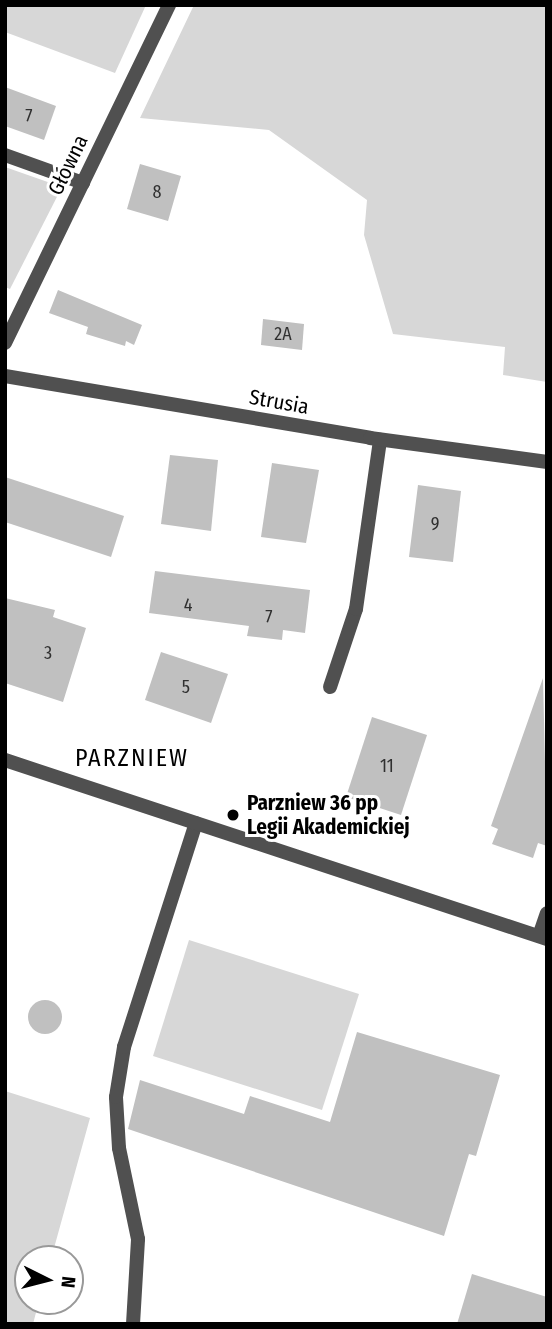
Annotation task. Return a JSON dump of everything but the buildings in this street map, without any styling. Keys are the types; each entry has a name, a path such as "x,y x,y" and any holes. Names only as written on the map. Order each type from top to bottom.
{"street":[{"name":"Główna","path":"5,342 169,5"},
{"path":"5,155 83,183"},
{"name":"Strusia","path":"5,376 380,440 547,462"},
{"path":"330,687 356,609 380,440"},
{"path":"5,760 543,937 547,913"},
{"path":"133,1324 138,1239 119,1148 116,1097 124,1047 196,823"}],"shaded area":[{"path":"5,5 146,5 115,73 5,32"},
{"path":"194,5 547,5 547,382 503,375 505,347 393,334 364,235 367,200 269,130 140,118"},
{"path":"5,167 62,187 10,289 5,287"},
{"path":"189,940 359,994 322,1110 153,1056"},
{"path":"5,1091 90,1118 55,1245 14,1245 14,1315 35,1315 33,1324 5,1324"}],"place":[{"name":"Parzniew 36 pp Legii Akademickiej","path":"233,815"}],"district":[{"name":"PARZNIEW","path":"132,759"}]}
